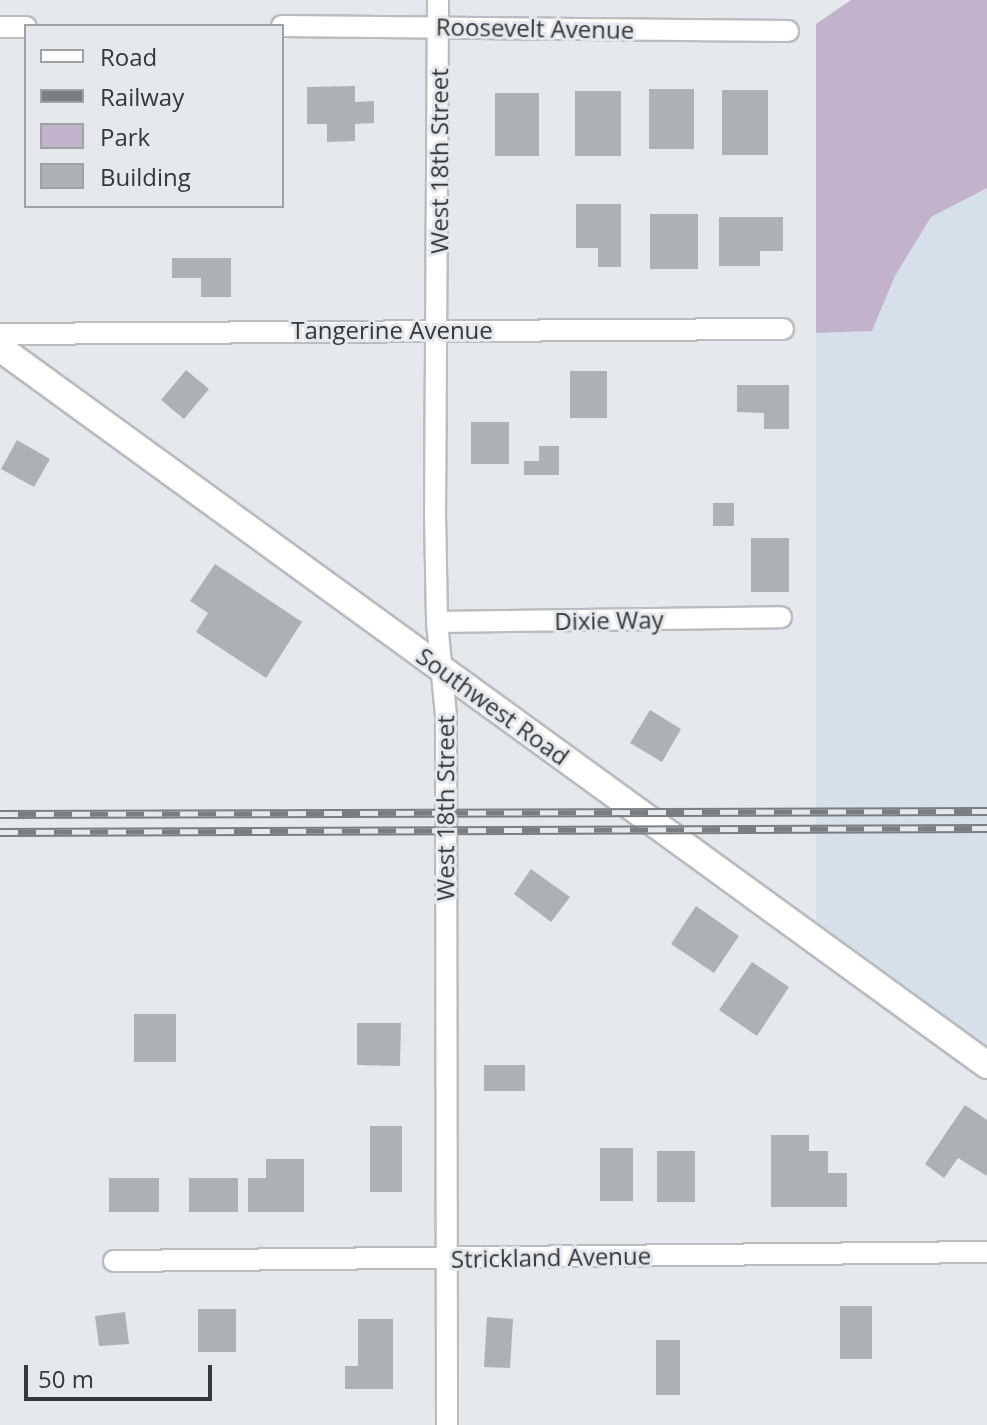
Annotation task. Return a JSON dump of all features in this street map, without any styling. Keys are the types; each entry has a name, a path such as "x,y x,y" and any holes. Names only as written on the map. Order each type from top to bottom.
{"street":[{"name":"West 18th Street","path":"438,0 437,622 446,715 447,1425"},
{"name":"Roosevelt Avenue","path":"284,26 788,31"},
{"path":"0,27 24,27"},
{"name":"Tangerine Avenue","path":"0,334 783,329"},
{"name":"Southwest Road","path":"0,348 987,1065"},
{"name":"Dixie Way","path":"437,622 781,617"},
{"name":"Strickland Avenue","path":"114,1261 987,1252"}],"shaded area":[{"path":"987,188 987,1048 816,924 816,333 872,331 895,276 931,217"}],"green space":[{"path":"851,0 987,0 987,188 931,217 895,276 872,331 816,333 816,24"}],"building":[{"path":"355,86 355,102 374,101 374,123 355,124 355,141 327,142 327,124 307,124 307,87"},
{"path":"649,89 694,89 694,149 649,149"},
{"path":"722,90 768,90 768,155 722,155"},
{"path":"575,91 621,91 621,156 575,156"},
{"path":"495,93 539,93 539,156 495,156"},
{"path":"576,204 621,204 621,267 598,267 598,248 576,248"},
{"path":"650,214 698,214 698,269 650,269"},
{"path":"719,217 783,217 783,251 760,251 760,266 719,266"},
{"path":"172,258 231,258 231,297 201,297 201,278 172,278"},
{"path":"186,370 209,389 184,419 161,400"},
{"path":"570,371 607,371 607,418 570,418"},
{"path":"737,385 789,385 789,429 764,429 764,413 737,412"},
{"path":"471,422 509,422 509,464 471,464"},
{"path":"17,440 50,459 34,487 1,469"},
{"path":"539,446 559,446 559,475 524,475 524,461 539,461"},
{"path":"713,503 734,503 734,526 713,526"},
{"path":"751,538 789,538 789,592 751,592"},
{"path":"215,564 302,622 266,678 196,632 208,613 190,601"},
{"path":"650,710 681,729 662,762 630,743"},
{"path":"531,869 570,897 551,922 514,894"},
{"path":"696,906 739,936 714,973 671,944"},
{"path":"752,962 789,987 757,1036 719,1010"},
{"path":"134,1014 176,1014 176,1062 134,1062"},
{"path":"357,1023 401,1023 400,1066 357,1065"},
{"path":"484,1065 525,1065 525,1091 484,1091"},
{"path":"965,1105 987,1120 987,1176 958,1158 944,1178 925,1164"},
{"path":"370,1126 402,1126 402,1192 370,1192"},
{"path":"771,1135 809,1135 809,1151 828,1151 828,1173 847,1173 847,1207 771,1207"},
{"path":"600,1148 633,1148 633,1201 600,1201"},
{"path":"657,1151 695,1151 695,1202 657,1202"},
{"path":"266,1159 304,1159 304,1212 248,1212 248,1178 266,1178"},
{"path":"109,1178 159,1178 159,1212 109,1212"},
{"path":"189,1178 238,1178 238,1212 189,1212"},
{"path":"840,1306 872,1306 872,1359 840,1359"},
{"path":"198,1309 236,1309 236,1352 198,1352"},
{"path":"125,1312 129,1344 99,1346 95,1316"},
{"path":"487,1317 513,1319 510,1368 484,1367"},
{"path":"358,1319 393,1319 393,1389 345,1389 345,1366 358,1366"},
{"path":"656,1340 680,1340 680,1395 656,1395"}],"railway":[{"path":"0,814 987,811"},
{"path":"0,832 987,828"}]}
